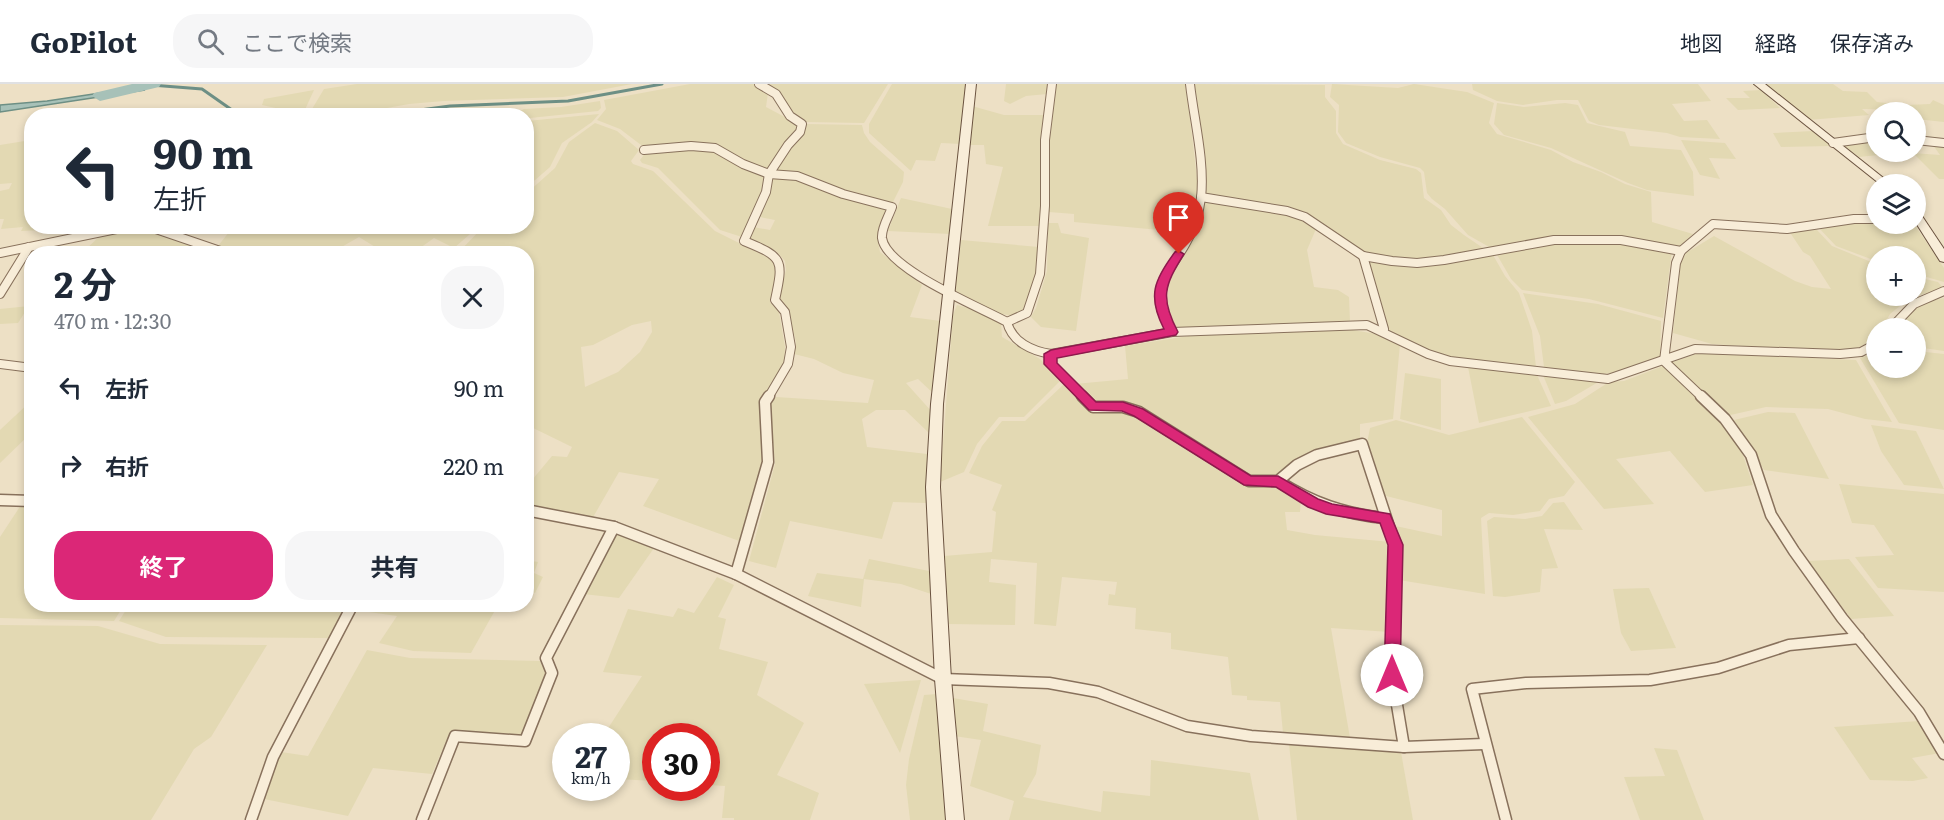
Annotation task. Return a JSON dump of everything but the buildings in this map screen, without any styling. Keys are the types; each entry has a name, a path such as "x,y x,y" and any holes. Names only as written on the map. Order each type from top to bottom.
{"street":[{"path":"736,574 768,462 765,402 788,364 791,347 785,312 775,300 782,269 780,261 773,253 744,241 766,192 769,174 788,145 800,132 802,124 790,116 776,94 759,84"},
{"path":"955,820 943,679 933,487 935,420 971,84"},
{"path":"1007,322 1027,313 1040,274 1045,206 1045,140 1052,84"},
{"path":"1172,332 1161,311 1159,300 1166,273 1187,242 1195,225 1201,196 1200,166 1190,84"},
{"path":"1758,84 1873,174"},
{"path":"1833,143 1866,138"},
{"path":"1926,141 1944,143"},
{"path":"644,150 691,146 716,148 742,164 769,174 796,176 843,194 892,207 882,237 887,253 906,269 1007,322"},
{"path":"1201,196 1296,214 1305,217 1363,256 1417,263 1554,240 1621,240 1681,250"},
{"path":"1664,361 1676,263 1681,250 1713,224 1718,222 1786,229 1845,220 1866,219"},
{"path":"1926,232 1944,258"},
{"path":"34,246 92,234"},
{"path":"168,234 200,246"},
{"path":"0,253 24,248"},
{"path":"1363,256 1384,329"},
{"path":"0,294 24,257"},
{"path":"1898,318 1902,312 1921,298 1944,291"},
{"path":"1007,322 1008,330 1014,338 1042,354 1172,332 1367,325 1384,329 1410,346 1435,358 1450,362 1608,379 1695,349 1840,354 1866,349"},
{"path":"1051,354 1051,364 1093,407 1123,406 1139,412 1249,481 1278,481 1322,506 1385,518"},
{"path":"1664,361 1725,419 1751,455 1771,515 1794,551 1859,638 1919,712 1944,754"},
{"path":"0,364 24,367"},
{"path":"1278,481 1289,471 1321,452 1362,444 1395,545 1392,675 1404,747"},
{"path":"0,500 24,501"},
{"path":"534,511 614,526 736,574 943,679 1049,683 1098,692 1187,726 1251,736 1404,747 1484,744"},
{"path":"422,820 455,736 525,741 552,673 546,658 614,526"},
{"path":"250,820 257,808 273,757 349,612"},
{"path":"1506,820 1484,744 1472,689 1526,683 1650,680 1718,668 1789,645 1859,638"}],"shaded area":[{"path":"357,84 632,84 563,97 444,101 387,108 313,108 324,89"},
{"path":"690,84 755,84 768,93 766,107 798,124 796,132 769,168 761,169 719,147 645,148 620,129 597,120 606,109 604,100"},
{"path":"764,84 888,84 864,123 804,122 792,115"},
{"path":"892,84 966,84 961,144 941,143 935,161 916,160 911,171 869,133 869,124"},
{"path":"1006,84 1049,84 1047,94 1026,96 1010,104 1004,101"},
{"path":"1055,84 1186,84 1199,196 1185,235 1170,231 1074,222 1074,214 1049,212 1049,140"},
{"path":"1193,84 1325,85 1325,97 1336,111 1336,133 1343,144 1380,160 1416,169 1421,173 1424,198 1441,210 1451,225 1486,250 1421,260 1375,256 1358,251 1312,218 1210,196 1206,192"},
{"path":"1332,84 1398,88 1414,84 1467,92 1494,103 1489,123 1497,134 1551,150 1625,184 1651,192 1652,222 1693,234 1678,248 1560,236 1491,248 1468,235 1445,209 1432,199 1427,193 1424,172 1420,168 1380,157 1346,143 1338,132 1339,105 1330,97"},
{"path":"1472,84 1698,84 1711,101 1672,104 1684,121 1707,120 1720,139 1680,137 1667,133 1599,125 1589,121 1578,100 1557,100 1523,105 1497,101 1473,90"},
{"path":"1764,84 1833,84 1843,91 1867,92 1877,102 1866,102 1866,109 1862,109 1866,115 1808,120"},
{"path":"314,90 306,108 276,108 262,105 264,99"},
{"path":"1761,90 1780,108 1738,110 1726,98 1750,98 1743,91"},
{"path":"1933,100 1944,105 1944,122 1926,120 1926,104 1930,104"},
{"path":"600,101 601,108 598,111 534,118 534,108"},
{"path":"1497,103 1524,107 1565,103 1578,105 1587,123 1625,132 1630,146 1681,150 1693,172 1694,196 1647,190 1551,148 1504,135 1494,124"},
{"path":"972,106 1004,115 1045,115 1040,226 988,226 1003,167 986,164 984,145 970,145"},
{"path":"599,114 592,122 562,143 550,167 534,181 534,120"},
{"path":"595,123 617,131 639,150 631,161 633,164 653,171 715,231 775,261 778,265 770,302 779,312 785,347 784,365 761,400 763,464 742,542 643,506 659,479 619,472 592,519 534,508 534,478 552,456 567,457 572,447 534,428 534,246 465,246 476,234 534,234 534,187 555,168 569,142","holes":["651,321 652,332 640,352 618,372 585,387 581,347 593,345 632,325"]},
{"path":"806,124 862,125 870,142 904,172 903,182 892,204 777,172 775,168 804,131"},
{"path":"1813,131 1831,146 1781,147 1773,133"},
{"path":"1681,140 1725,143 1736,159 1709,158 1720,179 1700,175"},
{"path":"24,141 24,231 21,231 23,227 1,229 4,219 0,219 0,191 9,189 12,183 0,184 0,145"},
{"path":"1866,141 1866,156 1859,157 1842,145"},
{"path":"1933,145 1944,146 1944,179 1939,179 1922,162 1926,162 1926,154 1940,155"},
{"path":"689,148 715,151 765,175 762,192 742,237 720,230 658,168 642,163 640,160 646,152"},
{"path":"772,176 798,178 890,209 877,236 880,252 922,285 910,317 941,321 935,395 918,379 906,383 933,413 929,433 905,410 876,410 862,419 867,447 927,454 926,503 893,502 882,539 790,521 776,568 749,561 775,464 770,405 776,397 868,403 874,380 843,373 814,359 794,354 796,342 787,307 779,299 786,270 785,261 776,251 751,242 749,238 753,227 770,230 775,220 760,217 771,189"},
{"path":"901,198 952,209 950,234 888,231"},
{"path":"1205,199 1280,212 1302,218 1316,229 1307,250 1314,287 1338,290 1349,297 1350,322 1176,328 1166,315 1169,279"},
{"path":"1866,221 1866,234 1921,234 1944,268 1944,282 1926,277 1926,246 1866,246 1866,257 1836,246 1819,228 1831,223"},
{"path":"1048,223 1058,223 1061,233 1089,238 1076,331 1041,327 1031,317 1047,271"},
{"path":"1817,230 1832,246 1866,260 1866,306 1900,306 1888,318 1866,318 1866,344 1840,352 1712,344 1673,333 1680,263 1686,253 1714,236 1795,281 1812,287 1831,289 1810,256 1803,252 1789,231"},
{"path":"102,234 158,234 195,246 89,246"},
{"path":"227,234 470,234 456,246 450,246 434,238 423,246 374,246 359,237 343,246 218,246"},
{"path":"961,240 1039,247 1038,274 1024,312 1015,316 1001,314 955,292"},
{"path":"1620,242 1672,251 1663,318 1589,299 1522,290 1511,279 1496,253 1537,244"},
{"path":"1493,255 1505,276 1519,293 1532,331 1536,367 1450,359 1430,354 1386,328 1367,259 1401,265 1433,266"},
{"path":"1926,279 1938,282 1944,289 1926,294"},
{"path":"1523,293 1598,304 1661,321 1660,357 1622,371 1604,374 1544,367 1540,336"},
{"path":"1944,298 1944,351 1926,348 1926,318 1905,318 1919,306 1926,306 1926,302"},
{"path":"957,305 982,312 1001,323 1002,337 1040,359 1061,380 1024,417 999,417 977,444 964,472 940,482 953,315"},
{"path":"24,307 24,314 18,323 0,324 0,309"},
{"path":"1353,330 1376,334 1400,344 1393,419 1360,424 1360,440 1323,448 1296,461 1275,477 1247,477 1143,411 1093,403 1075,384 1128,379 1125,346 1195,335"},
{"path":"1926,352 1944,354 1944,430 1899,423 1872,378 1926,378"},
{"path":"1699,353 1856,360 1892,422 1865,419 1828,409 1766,407 1726,416 1670,363"},
{"path":"1866,356 1866,368 1860,358"},
{"path":"1663,366 1717,418 1742,452 1753,485 1705,492 1670,451 1616,459 1654,504 1604,509 1528,417 1575,404 1609,382 1624,381"},
{"path":"1468,367 1537,375 1551,406 1479,423"},
{"path":"1405,373 1441,379 1441,430 1400,419"},
{"path":"1543,375 1600,381 1566,401 1555,404"},
{"path":"1063,385 1067,385 1092,410 1123,410 1137,415 1247,484 1273,483 1283,487 1301,500 1300,512 1285,512 1287,530 1391,542 1390,632 1331,628 1350,738 1283,733 1280,702 1247,700 1247,696 1232,695 1228,657 1171,649 1171,633 1135,629 1136,608 1108,605 1109,594 1115,595 1117,582 1062,577 1056,626 1034,624 1037,563 991,559 989,582 1016,585 1015,625 949,624 944,556 992,552 996,512 992,510 1002,485 969,473 982,446 1002,421 1025,421"},
{"path":"24,408 24,440 0,463 0,430"},
{"path":"1768,412 1795,413 1829,479 1764,470 1734,420"},
{"path":"1522,417 1575,482 1564,496 1549,499 1540,511 1513,515 1489,513 1481,518 1485,594 1399,580 1391,525 1442,536 1442,510 1382,495 1373,456 1367,443 1370,428 1396,420 1449,435"},
{"path":"1871,425 1916,431 1944,489 1904,485 1881,451"},
{"path":"1839,484 1944,494 1944,592 1878,588 1855,557 1894,555 1874,525 1852,523"},
{"path":"1564,502 1583,530 1544,529 1558,568 1542,569 1540,592 1505,597 1493,596 1487,521 1494,517 1525,519 1542,516 1553,503"},
{"path":"21,505 24,505 24,612 120,612 114,621 0,618 0,537"},
{"path":"615,531 654,548 619,598 583,594"},
{"path":"869,559 929,571 931,594 901,584 864,579 861,607 808,596 817,573 863,579"},
{"path":"1849,559 1894,616 1851,619 1808,561"},
{"path":"534,561 538,562 534,573"},
{"path":"534,573 543,577 534,593"},
{"path":"717,577 734,585 718,617 726,619 719,649 768,662 757,695 804,723 777,775 819,793 810,820 722,818 725,786 720,786 720,723 642,723 642,780 630,780 630,723 611,723 642,676 603,672 628,609 673,617 678,608 694,613"},
{"path":"1649,588 1676,648 1631,651 1621,633 1613,589"},
{"path":"125,612 345,612 331,638 166,637 119,621"},
{"path":"369,612 494,612 471,653 413,651 379,643 397,616"},
{"path":"0,625 98,626 160,644 267,645 211,737 194,749 151,820 0,820"},
{"path":"367,650 410,658 540,661 546,673 521,735 450,732 432,774 373,768 348,816 264,799 281,752 308,756"},
{"path":"921,680 900,753 864,684"},
{"path":"937,694 946,820 910,820 906,785 909,759 924,695"},
{"path":"953,698 988,704 983,731 1041,745 1036,774 1023,797 1101,812 1103,791 1150,796 1151,760 1250,773 1259,820 1009,820 1014,801 970,786 981,740 954,736"},
{"path":"1919,721 1940,753 1912,758 1928,778 1913,781 1870,780 1834,727"},
{"path":"1289,744 1401,752 1413,820 1297,820"},
{"path":"1654,748 1677,750 1704,820 1640,820 1624,777 1665,776"}],"water":[{"path":"120,90 145,90 0,112 0,105 47,101"}],"waterway":[{"path":"100,96 153,84"},
{"path":"435,108 568,101 662,84"},
{"path":"151,85 202,89 229,108"}],"route":[{"path":"1179,254 1166,273 1159,300 1161,311 1172,332 1051,354 1051,364 1093,407 1123,406 1139,412 1249,481 1278,481 1313,503 1331,510 1385,518 1395,545 1392,675"}]}
